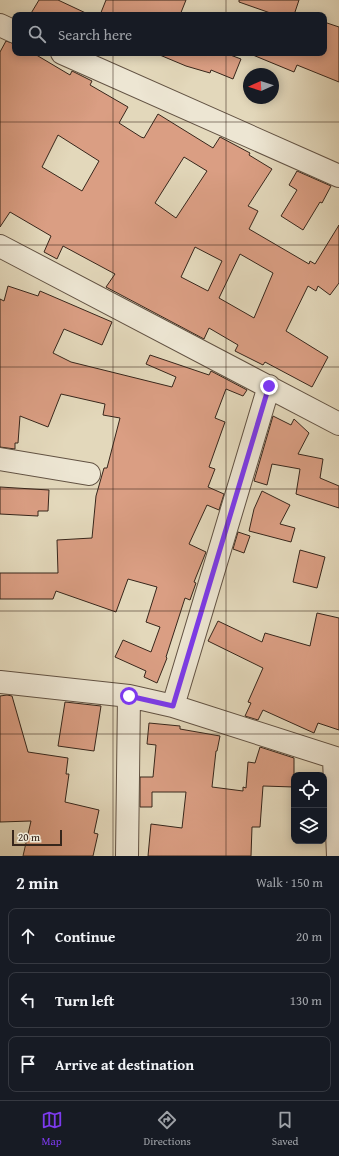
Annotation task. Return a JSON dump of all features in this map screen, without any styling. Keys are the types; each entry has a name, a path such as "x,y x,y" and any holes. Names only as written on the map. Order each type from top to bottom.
{"street":[{"path":"0,25 12,31"},
{"path":"69,56 339,176"},
{"path":"0,246 339,424"},
{"path":"173,706 269,386"},
{"path":"0,459 89,474"},
{"path":"0,682 129,696 173,706 336,759 338,856"},
{"path":"127,856 129,696"}],"building":[{"path":"39,0 58,0 84,12 32,12"},
{"path":"106,0 186,0 181,12 101,12"},
{"path":"239,0 299,0 295,12 267,12 239,2"},
{"path":"327,23 339,27 339,82 297,65 294,72 255,56 327,56"},
{"path":"6,41 12,43 12,56 38,56 70,75 72,71 92,81 90,85 128,107 119,123 141,137 144,138 158,114 213,148 220,137 250,153 249,155 272,169 248,206 258,211 249,229 309,264 310,261 315,264 339,225 339,283 330,295 318,286 316,291 308,286 286,331 328,357 312,387 265,362 263,365 235,351 238,345 209,328 204,339 106,287 115,274 63,246 57,259 44,252 51,236 10,212 0,227 0,52","holes":["58,135 99,161 82,191 42,167","184,157 207,171 176,218 155,203","195,247 222,261 208,291 181,277","240,254 273,273 254,318 219,298"]},
{"path":"162,56 233,56 241,59 233,79 211,70 210,73 186,66"},
{"path":"297,171 331,186 322,203 320,202 303,230 281,216 297,190 289,185"},
{"path":"8,286 38,296 40,291 112,322 102,345 64,329 53,353 71,362 172,387 176,377 146,364 150,355 209,375 211,371 247,390 243,396 226,389 215,418 225,422 209,467 215,469 208,487 224,494 219,510 207,505 189,544 206,552 194,582 196,583 190,600 185,598 166,657 167,658 157,683 144,677 146,671 115,657 123,640 151,652 160,627 146,622 157,587 128,579 116,612 56,591 53,599 0,599 0,573 58,573 57,540 92,538 96,496 104,468 107,468 120,418 103,415 105,404 61,394 48,427 20,416 18,443 15,443 15,449 0,447 0,299 4,301"},
{"path":"273,416 291,425 294,419 309,433 298,454 323,459 320,478 339,486 339,508 296,494 300,469 272,464 267,485 254,481"},
{"path":"0,487 49,490 48,511 38,511 38,516 0,514"},
{"path":"262,491 290,505 280,524 295,528 291,542 249,531 254,509"},
{"path":"238,532 250,536 244,553 233,549"},
{"path":"300,550 325,557 317,588 293,582"},
{"path":"317,613 339,618 339,730 318,723 314,733 263,710 258,720 245,716 251,703 248,702 263,668 208,641 218,621 262,642 265,633 310,646"},
{"path":"0,696 12,696 28,752 68,758 66,774 69,774 65,802 99,810 94,833 98,834 93,856 23,856 31,821 0,822"},
{"path":"65,702 101,706 94,751 58,746"},
{"path":"149,723 180,726 180,729 220,736 216,751 212,787 243,791 243,787 246,788 248,762 255,763 260,747 294,758 294,772 291,772 291,787 263,786 260,827 252,827 251,856 148,856 151,824 182,828 186,792 152,792 152,807 140,807 140,777 153,777 156,745 147,744"}],"route":[{"path":"129,696 173,706 269,386"}]}
